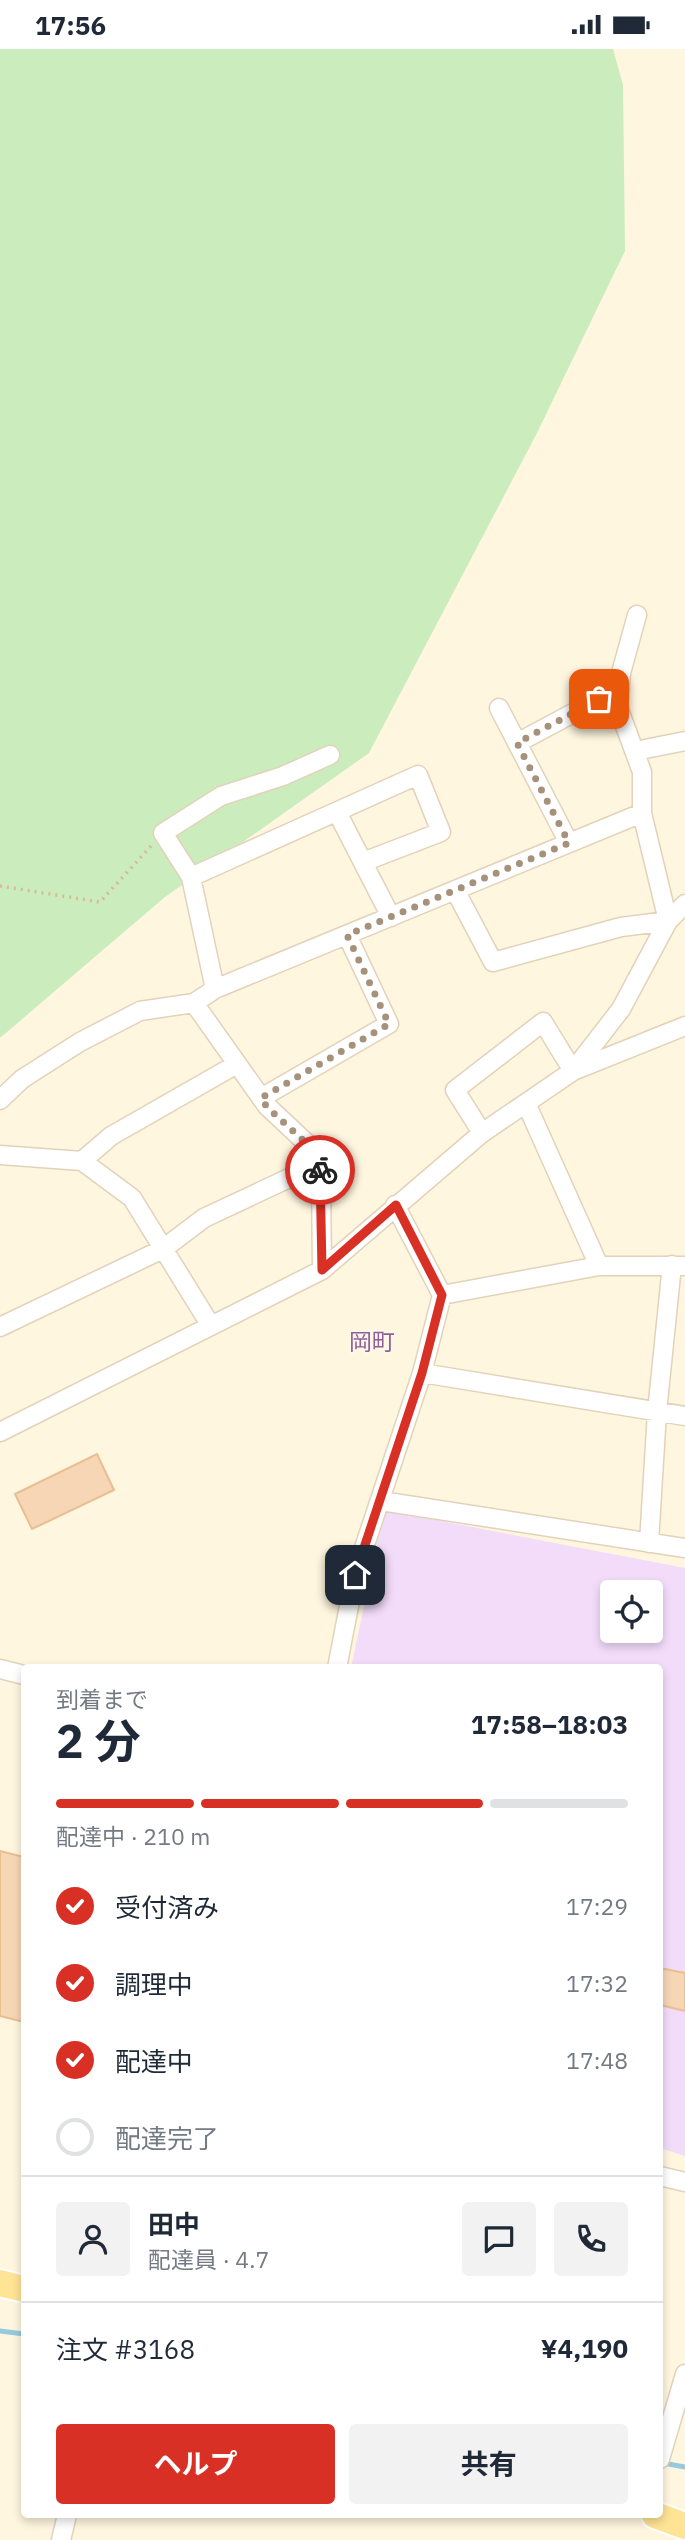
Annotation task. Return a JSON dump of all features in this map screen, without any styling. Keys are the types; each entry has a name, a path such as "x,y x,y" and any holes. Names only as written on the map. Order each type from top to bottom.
{"main road":[{"path":"0,2283 21,2288"},
{"path":"663,2518 685,2526"}],"street":[{"path":"637,615 621,673 618,706 642,772 642,813 668,921"},
{"path":"517,743 620,688"},
{"path":"499,708 569,843"},
{"path":"635,751 685,741"},
{"path":"215,989 191,877 163,833 221,796 283,776 330,755"},
{"path":"191,877 418,775 441,832 363,862"},
{"path":"337,812 391,916"},
{"path":"0,1100 22,1079 80,1042 140,1011 194,1003 215,989 642,813"},
{"path":"455,890 493,962 621,927 668,921"},
{"path":"573,1071 621,1009 668,921 685,904"},
{"path":"261,1098 389,1024 347,935"},
{"path":"194,1003 267,1107 318,1154 322,1270"},
{"path":"481,1133 455,1090 542,1022 573,1071"},
{"path":"0,1432 322,1270 481,1133 573,1071 685,1026"},
{"path":"82,1161 111,1136 237,1064"},
{"path":"526,1103 599,1266"},
{"path":"0,1155 82,1161 132,1198 211,1326"},
{"path":"0,1327 163,1249 204,1218 319,1164"},
{"path":"338,1664 355,1575 422,1373 442,1295 396,1205"},
{"path":"442,1295 599,1266 678,1265 657,1412 649,1543"},
{"path":"422,1373 685,1416"},
{"path":"381,1501 685,1548"},
{"path":"0,1669 21,1674"},
{"path":"663,2177 685,2182"},
{"path":"663,2449 685,2374"},
{"path":"61,2540 66,2518"}],"path":[{"path":"0,886 100,902 163,833"}],"shaded area":[{"path":"384,1510 685,1568 685,2156 663,2149 663,1664 352,1664"}],"green space":[{"path":"0,49 613,49 623,85 625,251 536,435 369,753 165,897 0,1038"}],"building":[{"path":"97,1454 114,1490 32,1529 15,1494"},
{"path":"0,1851 21,1856 21,2021 0,2016"},
{"path":"663,1969 685,1973 685,2011 663,2006"}],"waterway":[{"path":"0,2331 21,2334"},
{"path":"663,2463 685,2467"}],"way so far":[{"path":"320,1170 318,1154 267,1107 261,1098 389,1024 347,935 569,843 517,743 599,699"}],"district":[{"name":"岡町","path":"372,1342"}],"route":[{"path":"320,1170 322,1270 396,1205 442,1295 422,1373 355,1575"}]}
